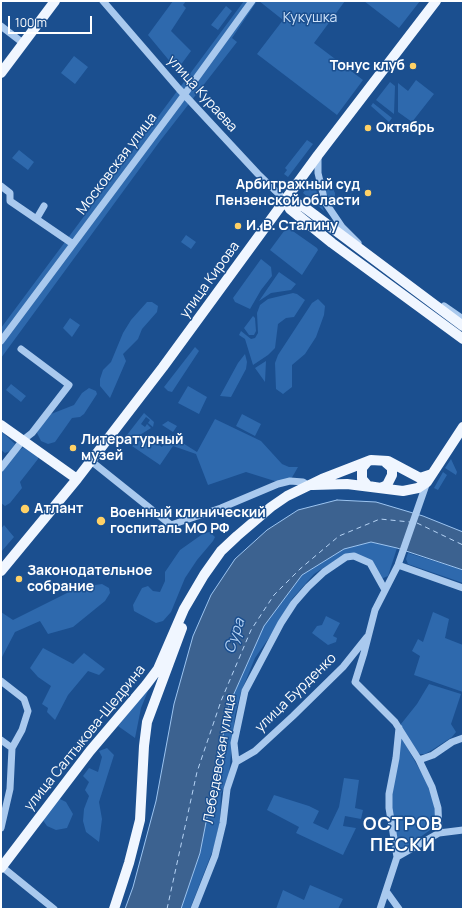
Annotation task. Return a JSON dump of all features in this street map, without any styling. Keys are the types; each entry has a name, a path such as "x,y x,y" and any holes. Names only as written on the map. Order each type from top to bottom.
{"main road":[{"path":"1,73 55,1"},
{"name":"улица Кирова","path":"1,571 77,479 163,367 318,155 436,1"},
{"path":"285,200 294,202 304,207 463,326"},
{"path":"285,200 290,209 338,247 463,339"},
{"path":"1,425 77,479"},
{"path":"309,486 342,484 411,490 423,486 461,433"},
{"path":"384,460 390,465 392,475 387,485 376,488 368,486 362,479 362,468 367,462 376,459 384,460 399,465 420,478 429,478"},
{"name":"улица Салтыкова-Щедрина","path":"1,867 90,751 158,669 184,609 196,591 204,575 221,551 271,506 298,490 332,474 367,462"},
{"path":"114,909 130,863 140,820 144,746 147,722 196,591"}],"street":[{"name":"улица Кураева","path":"103,1 184,94 258,174 285,200"},
{"name":"Московская улица","path":"1,341 252,1"},
{"path":"1,26 23,43"},
{"path":"318,155 318,173 321,190 332,214 342,227 363,248 463,319"},
{"path":"1,186 10,194 10,201 37,218 72,244"},
{"path":"37,218 44,206"},
{"path":"1,468 23,440 32,433 69,385 20,349"},
{"path":"91,461 171,524 221,508 278,484 290,481 303,482 309,486"},
{"name":"улица Бурденко","path":"429,478 398,565 376,610 355,682 395,722 419,760 432,787 438,808 439,833"},
{"name":"Лебедевская улица","path":"194,909 215,856 223,823 227,789 236,762 234,743 245,691 281,623 294,603 308,587 324,572 346,557 354,556 370,563 385,590"},
{"path":"398,565 463,588"},
{"name":"улица Бурденко","path":"236,762 255,751 293,716 343,667 368,636"},
{"path":"1,681 24,699 28,711 22,730 12,748 10,789 1,828"},
{"path":"380,909 397,857 389,801 399,728"},
{"path":"419,760 433,755 463,738"},
{"path":"1,740 12,748"},
{"path":"397,857 439,833 463,830"},
{"path":"1,867 54,909"},
{"path":"386,891 399,909"}],"green space":[{"path":"173,1 186,1 183,5 186,8 171,31 191,51 177,70 148,35"},
{"path":"244,1 257,1 232,38 237,42 160,141 1,358 1,328"},
{"name":"Кукушка","path":"259,1 345,1 314,43 363,80 337,115 257,54 283,20"},
{"path":"364,1 420,1 399,28"},
{"path":"226,6 232,11 218,30 211,25"},
{"path":"74,56 88,67 75,84 61,73"},
{"path":"416,80 434,94 412,122 398,112 398,83 408,91"},
{"path":"390,82 395,86 394,114 376,100"},
{"path":"373,103 392,118 389,122 371,106"},
{"path":"307,140 313,144 288,177 284,174 287,170 285,168"},
{"path":"19,150 34,162 28,170 12,158"},
{"path":"312,179 324,211 303,193"},
{"path":"323,179 331,185 335,193 334,208 324,189"},
{"path":"287,227 318,250 302,275 270,250"},
{"path":"186,235 196,242 191,249 181,242"},
{"path":"261,259 271,267 272,276 261,290 250,309 235,302 233,298"},
{"path":"279,272 296,284 291,290 271,293 259,301"},
{"path":"293,293 305,300 294,317 286,318 278,324 275,348 268,355 253,365 245,339 239,335 241,331 251,339 255,338 258,333 257,313 260,305 268,299"},
{"path":"318,299 325,306 324,315 316,337 305,354 292,365 292,387 283,394 276,389 275,363 278,355 312,303"},
{"path":"147,302 152,302 158,306 157,312 142,329 138,339 123,354 126,361 110,398 100,386 100,379 103,370 111,362 123,333 131,320"},
{"path":"253,316 255,318 256,331 254,335 249,335 244,328"},
{"path":"70,318 80,325 72,337 63,328"},
{"path":"195,347 199,351 172,392 168,391 164,387"},
{"path":"245,354 247,362 246,369 231,397 220,396 238,363"},
{"path":"266,361 265,382 255,368"},
{"path":"11,384 26,396 21,402 6,390"},
{"path":"188,386 207,397 199,414 178,403"},
{"path":"89,388 96,391 97,394 84,414 80,417 72,418 55,442 48,444 41,441 37,433 38,429 51,414 74,405 82,393"},
{"path":"144,413 154,422 153,427 148,423 150,420 146,417 141,424 145,427 147,424 151,428 127,443 123,440"},
{"path":"242,414 261,424 255,436 236,426"},
{"path":"215,419 261,441 282,464 289,467 298,467 290,481 281,483 246,472 208,485 196,454 173,446 160,465 132,446 147,436 162,447 170,435 197,452"},
{"path":"168,421 177,426 173,432 162,425"},
{"path":"1,431 15,444 10,451 5,453 1,450"},
{"path":"24,447 38,456 38,459 20,482 22,488 10,503 5,506 1,503 1,473 18,451"},
{"path":"451,459 457,472 456,475 445,468"},
{"path":"443,472 447,475 438,490 434,488"},
{"path":"4,525 14,537 1,552 1,529"},
{"path":"210,532 215,537 213,541 197,560 185,578 171,612 163,621 156,623 134,611 133,605 142,588 148,586 153,591 160,592 165,581 165,572 180,550 204,533"},
{"path":"371,542 397,548 388,576 381,579 372,562 354,553 344,556 323,568 314,574 292,599 282,619 255,658 241,692 235,715 229,774 221,794 220,821 214,847 190,909 181,909 200,853 229,705 264,626 302,575 344,549"},
{"path":"408,553 463,570 463,583 408,564 406,559"},
{"path":"102,584 109,588 110,593 105,601 73,627 48,634 40,621 15,632 1,659 1,612 13,620 71,591 77,589 85,592 95,585"},
{"path":"433,612 449,619 445,638 463,645 463,692 414,675 420,656 412,651 418,639 423,642"},
{"path":"326,616 340,623 333,636 337,638 336,642 328,645 312,633 317,626 322,625"},
{"path":"43,648 73,664 84,653 105,669 99,675 88,671 68,695 55,720 47,712 48,708 42,704 51,686 38,677 30,668"},
{"path":"429,684 461,694 451,724 456,732 452,737 432,750 425,754 420,754 416,752 402,729 401,724 417,704"},
{"path":"150,686 141,708 135,738 118,726"},
{"path":"400,735 426,781 434,803 436,822 433,828 402,850 399,848 391,808 391,793"},
{"path":"107,748 114,755 99,802 102,819 99,842 86,832 83,821 84,809 89,796 85,790 89,782 83,776 89,768 98,772 102,757 99,751"},
{"path":"344,778 359,780 355,808 363,810 361,819 345,816 343,826 356,828 343,855 296,833 299,827 267,810 274,795 309,806 319,811 313,823 328,830 339,807"},
{"path":"58,798 66,802 73,814 67,828 56,830 47,826 42,819"},
{"path":"310,885 343,899 338,909 276,909 283,890 304,900"}],"water":[{"name":"Сура","path":"337,500 376,502 423,516 463,532 463,570 397,548 371,542 344,549 302,575 264,626 229,705 200,853 181,909 125,909 133,887 156,801 174,704 193,636 211,595 235,559 267,530 298,510"}],"ferry route":[{"path":"167,909 197,772 221,701 251,630 274,595 300,569 339,536 380,519 410,522"},
{"path":"417,523 463,545"}],"place":[{"name":"Тонус клуб","path":"413,66"},
{"name":"Октябрь","path":"368,128"},
{"name":"Арбитражный суд Пензенской области","path":"368,193"},
{"name":"И. В. Сталину","path":"238,226"},
{"name":"Литературный музей","path":"73,448"},
{"name":"Атлант","path":"25,509"},
{"name":"Военный клинический госпиталь МО РФ","path":"101,521"},
{"name":"Законодательное собрание","path":"19,579"}],"district":[{"name":"ОСТРОВ ПЕСКИ","path":"403,835"}]}
